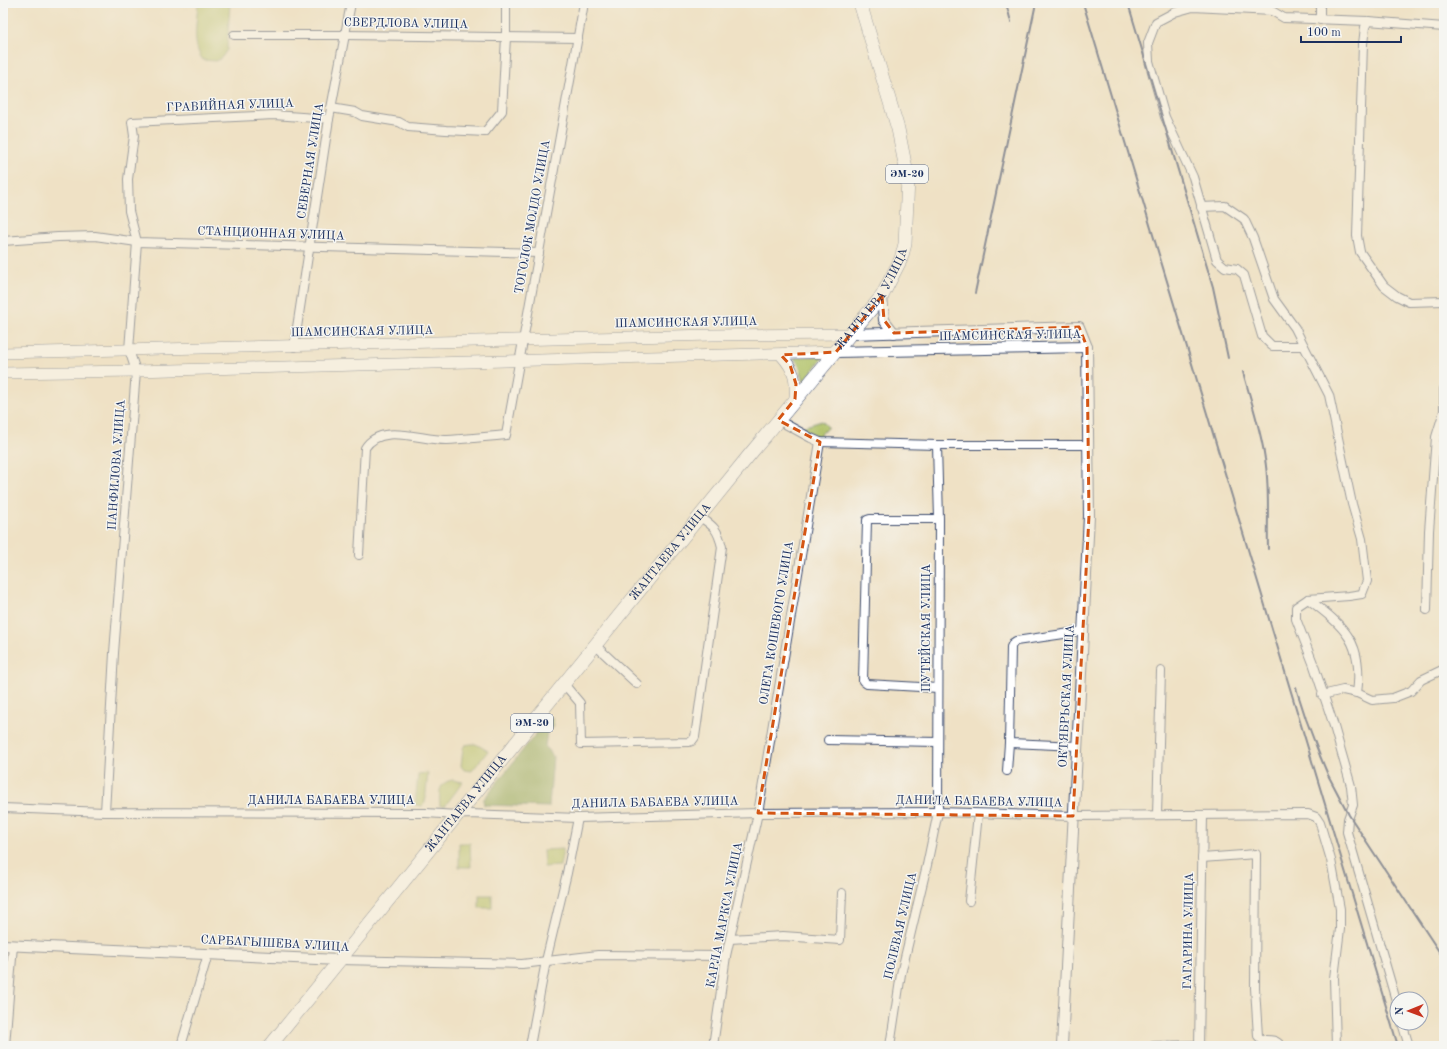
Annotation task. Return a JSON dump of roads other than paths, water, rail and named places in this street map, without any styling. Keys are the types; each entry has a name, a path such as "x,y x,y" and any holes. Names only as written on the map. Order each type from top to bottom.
{"main road":[{"name":"ЖАНТАЕВА УЛИЦА","path":"270,1046 795,399 882,296 901,259 905,244 908,179 898,129 860,3"},
{"name":"ШАМСИНСКАЯ УЛИЦА","path":"3,354 712,335 851,334"},
{"name":"ШАМСИНСКАЯ УЛИЦА","path":"3,373 782,355 836,352"},
{"path":"782,355 795,374 795,399"}],"street":[{"name":"СЕВЕРНАЯ УЛИЦА","path":"294,347 329,119 351,3"},
{"path":"331,108 355,112 362,116 399,122 408,126 485,132 502,111 506,37 506,3"},
{"name":"ТОГОЛОК МОЛДО УЛИЦА","path":"359,555 365,448 369,441 376,436 387,435 404,435 445,440 506,435 584,3"},
{"path":"1320,3 1320,20"},
{"path":"1304,346 1272,346 1262,336 1244,275 1237,269 1225,267 1217,260 1193,177 1165,117 1149,62 1148,43 1156,22 1175,12 1194,5 1272,11 1284,18 1368,21 1444,27"},
{"path":"1368,21 1365,27 1363,44 1357,236 1360,252 1384,286 1398,296 1409,302 1444,302"},
{"name":"СВЕРДЛОВА УЛИЦА","path":"234,35 578,38"},
{"name":"ГРАВИЙНАЯ УЛИЦА","path":"132,122 274,115 329,119"},
{"name":"ПАНФИЛОВА УЛИЦА","path":"105,812 114,653 136,371 129,350 137,242 130,212 128,179 134,136 132,122"},
{"path":"1201,207 1225,206 1244,219 1253,238 1274,299 1295,328 1329,395 1352,504 1362,539 1367,581 1362,594 1308,599 1296,607 1296,619 1313,663 1322,695 1333,723 1351,786 1354,804 1348,819 1347,832 1393,991"},
{"name":"СТАНЦИОННАЯ УЛИЦА","path":"3,241 95,236 137,242 539,253"},
{"path":"882,296 884,320 894,333"},
{"name":"ШАМСИНСКАЯ УЛИЦА","path":"836,352 1087,347 1079,327 851,334"},
{"name":"ОКТЯБРЬСКАЯ УЛИЦА","path":"1062,1046 1089,516 1087,347"},
{"path":"1427,610 1429,531 1436,437 1444,411 1444,390"},
{"path":"778,420 820,442 937,445 1088,446"},
{"name":"ОЛЕГА КОШЕВОГО УЛИЦА","path":"758,811 820,442"},
{"name":"ПУТЕЙСКАЯ УЛИЦА","path":"937,445 939,519 938,812"},
{"path":"564,684 580,703 581,744 692,741 695,737 722,548 719,535 713,525 700,517"},
{"path":"938,688 867,684 863,681 868,520 939,519"},
{"path":"1308,599 1331,617 1349,637 1358,658 1359,680 1357,692"},
{"path":"1007,771 1011,646 1016,641 1084,631"},
{"path":"595,646 637,684"},
{"path":"1322,695 1343,690 1357,692 1372,700 1393,698 1411,691 1421,680 1444,669"},
{"path":"1158,815 1161,671"},
{"path":"828,740 938,742"},
{"path":"1009,743 1077,746"},
{"name":"ДАНИЛА БАБАЕВА УЛИЦА","path":"3,808 105,812 426,813 578,818 758,811 938,812 1073,816 1308,814 1316,817 1320,823 1331,860 1340,909 1340,929 1334,978 1336,1046"},
{"name":"КАРЛА МАРКСА УЛИЦА","path":"713,1046 726,956 758,811"},
{"name":"ПОЛЕВАЯ УЛИЦА","path":"890,1046 900,974 927,865 938,812"},
{"path":"969,901 978,814"},
{"name":"ГАГАРИНА УЛИЦА","path":"1199,1046 1203,816"},
{"path":"530,1046 546,961 567,873 578,818"},
{"path":"1202,858 1256,854 1255,988 1258,1036 1262,1040 1278,1042 1281,1046"},
{"path":"730,939 783,936 840,940 842,893"},
{"path":"5,1046 8,945"},
{"name":"САРБАГЫШЕВА УЛИЦА","path":"8,945 339,960 522,964 598,955 726,956"},
{"path":"181,1046 208,954"},
{"path":"1404,1031 1408,1046"},
{"path":"1153,1046 1199,1046"}],"railway":[{"path":"1006,3 1011,22"},
{"path":"975,293 1036,3"},
{"path":"1083,3 1398,1046"},
{"path":"1128,3 1213,287 1228,358"},
{"path":"1243,372 1258,426 1267,470 1268,549"},
{"path":"1296,688 1320,756 1328,775 1349,815 1444,959"}]}
